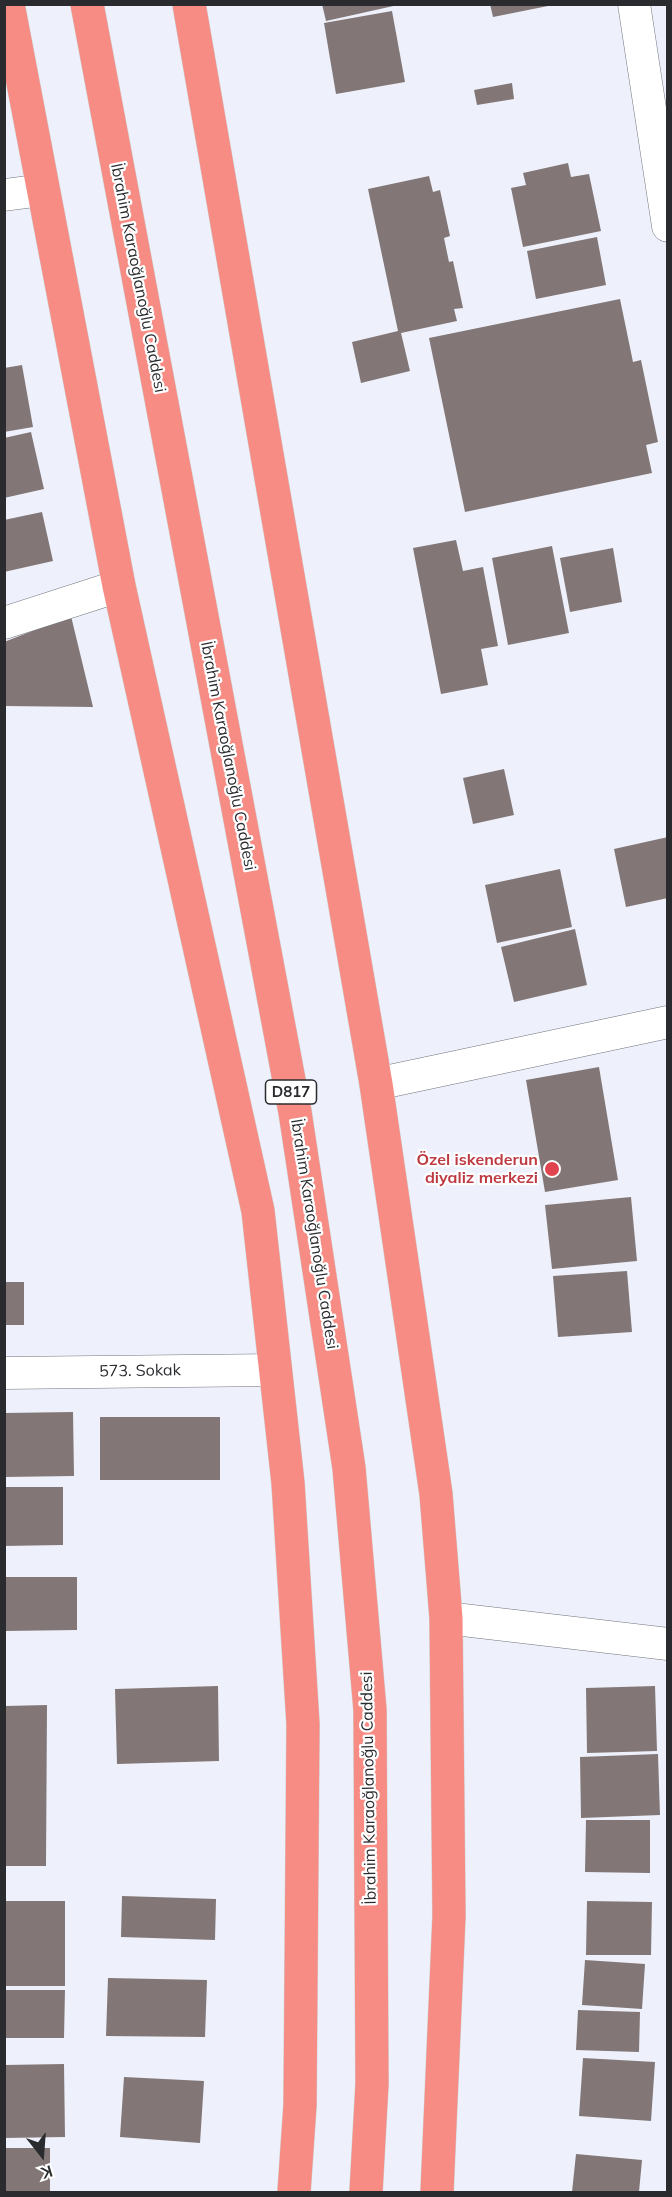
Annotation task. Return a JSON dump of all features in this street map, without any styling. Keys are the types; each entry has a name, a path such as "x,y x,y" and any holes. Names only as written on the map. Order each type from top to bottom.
{"highway":[{"path":"8,4 118,586 258,1211 288,1483 303,1724 300,2105 294,2193"},
{"name":"İbrahim Karaoğlanoğlu Caddesi","path":"87,4 295,1112 349,1468 370,1710 372,2084 366,2193"},
{"path":"189,4 376,1084 436,1494 446,1618 449,1916 437,2193"}],"street":[{"path":"634,4 668,226"},
{"path":"4,195 43,190"},
{"path":"4,623 118,586"},
{"path":"376,1084 668,1022"},
{"name":"573. Sokak","path":"4,1373 275,1370"},
{"path":"446,1618 668,1644"}],"building":[{"path":"322,4 398,4 398,5 326,21"},
{"path":"490,4 548,4 548,6 493,17"},
{"path":"392,11 405,82 336,94 324,23"},
{"path":"512,83 514,99 477,105 474,90"},
{"path":"568,163 571,177 589,174 601,231 523,247 511,188 526,185 523,173"},
{"path":"429,176 433,192 440,190 450,236 444,238 449,262 453,261 463,308 454,309 457,321 401,333 410,371 361,383 352,342 398,331 368,189"},
{"path":"597,237 606,285 536,299 527,251"},
{"path":"620,299 633,362 641,360 658,442 646,445 652,473 465,512 429,338"},
{"path":"22,365 33,427 4,432 4,368"},
{"path":"31,432 44,489 4,498 4,438"},
{"path":"42,512 53,561 4,572 4,520"},
{"path":"456,540 463,571 483,567 498,646 481,649 488,685 441,694 413,548"},
{"path":"552,546 569,633 508,645 492,558"},
{"path":"613,548 622,602 570,612 560,558"},
{"path":"71,616 93,707 4,706 4,642"},
{"path":"504,769 514,815 473,824 463,778"},
{"path":"668,837 668,898 626,907 614,849"},
{"path":"560,869 572,927 497,943 485,885"},
{"path":"575,929 587,985 514,1002 501,947"},
{"path":"599,1067 618,1180 545,1192 526,1080"},
{"path":"631,1197 637,1261 552,1269 545,1205"},
{"path":"627,1271 632,1332 558,1337 553,1276"},
{"path":"5,1282 24,1282 24,1325 5,1325"},
{"path":"73,1412 74,1476 4,1477 4,1413"},
{"path":"100,1417 220,1417 220,1480 100,1480"},
{"path":"4,1487 63,1487 63,1545 4,1546"},
{"path":"4,1577 77,1577 77,1630 4,1631"},
{"path":"218,1686 219,1761 117,1764 115,1689"},
{"path":"655,1686 657,1751 587,1753 586,1688"},
{"path":"47,1705 46,1866 5,1866 5,1706"},
{"path":"658,1754 660,1815 581,1818 580,1757"},
{"path":"586,1820 650,1820 650,1873 585,1872"},
{"path":"122,1896 216,1899 215,1940 121,1937"},
{"path":"5,1901 65,1901 65,1986 5,1986"},
{"path":"587,1901 652,1902 651,1955 586,1955"},
{"path":"585,1960 645,1964 642,2009 582,2005"},
{"path":"108,1978 207,1980 205,2037 106,2036"},
{"path":"4,1990 65,1990 64,2038 4,2038"},
{"path":"578,2010 640,2012 639,2052 576,2050"},
{"path":"583,2058 655,2062 651,2121 579,2116"},
{"path":"64,2064 65,2137 4,2138 4,2065"},
{"path":"124,2077 204,2081 200,2143 120,2137"},
{"path":"4,2148 50,2148 50,2192 4,2192"},
{"path":"576,2154 642,2160 639,2192 572,2192"}],"place":[{"name":"Özel iskenderun diyaliz merkezi","path":"552,1169"}]}
